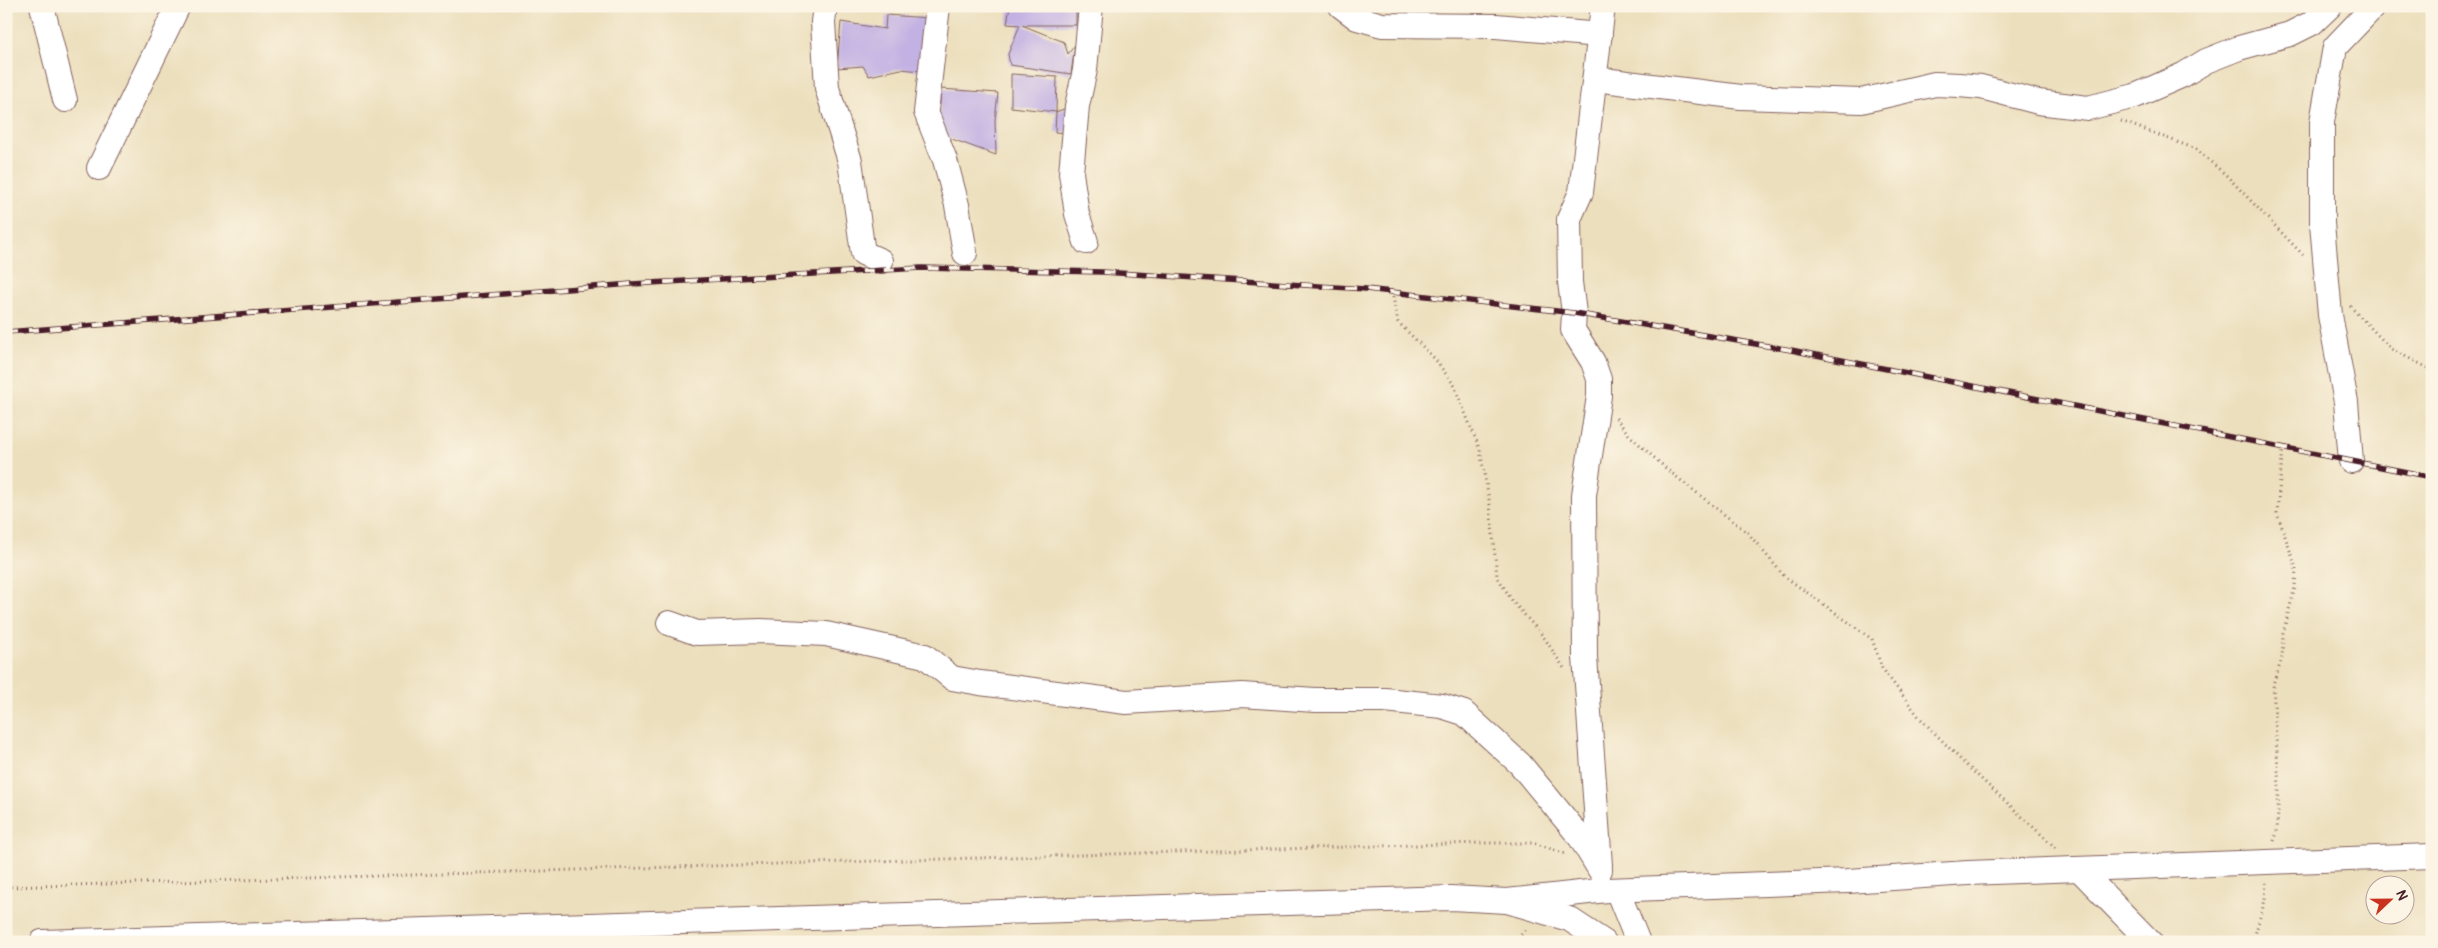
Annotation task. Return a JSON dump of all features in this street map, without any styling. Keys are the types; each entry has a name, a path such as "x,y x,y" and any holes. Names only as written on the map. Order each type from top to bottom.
{"street":[{"path":"42,6 65,100"},
{"path":"99,168 178,6"},
{"path":"938,6 926,112 945,160 957,205 965,253"},
{"path":"1086,242 1077,214 1071,173 1077,106 1085,70 1092,6"},
{"path":"1341,6 1357,18 1382,25 1497,16 1600,35"},
{"path":"1600,870 1585,657 1584,495 1599,396 1599,379 1593,362 1573,330 1574,313 1570,282 1570,219 1581,192 1603,6"},
{"path":"1595,79 1741,97 1861,101 1935,84 1959,84 1981,87 2006,95 2068,107 2088,108 2159,87 2206,61 2239,48 2290,34 2312,23 2330,6"},
{"path":"2351,461 2346,402 2330,315 2322,223 2322,122 2334,47 2374,6"},
{"path":"820,11 827,88 850,161 863,253 881,261"},
{"path":"669,623 697,633 761,631 826,634 925,656 952,678 980,684 1126,702 1242,694 1314,700 1385,700 1442,706 1464,713 1520,764 1580,837 1600,870"},
{"path":"42,942 1441,898 1507,901 1629,890 2079,869 2432,856"},
{"path":"2079,869 2150,942"},
{"path":"1629,890 1638,942"},
{"path":"1507,901 1569,919 1604,942"}],"path":[{"path":"2101,105 2117,120 2196,149 2289,238 2391,348 2432,370"},
{"path":"1392,292 1398,322 1434,358 1454,385 1480,450 1490,505 1497,576 1513,602 1543,636 1564,669"},
{"path":"1599,396 1629,435 1703,500 1748,533 1784,576 1872,639 1882,668 1919,717 1963,762 2079,869"},
{"path":"2253,942 2265,900 2267,862 2277,833 2279,788 2273,684 2282,660 2283,633 2295,587 2296,568 2277,514 2283,448"},
{"path":"6,887 1480,843 1534,843 1565,854 1600,870"}],"building":[{"path":"1010,6 1076,6 1076,25 1022,25 1064,42 1068,54 1075,45 1071,74 1010,65 1008,54 1020,25 1007,24"},
{"path":"886,15 929,18 921,71 901,69 869,76 863,66 837,68 841,22 885,29"},
{"path":"1011,74 1057,77 1056,112 1011,107"},
{"path":"941,89 998,93 995,120 996,155 938,134"},
{"path":"1069,107 1067,133 1055,132 1056,112"}],"railway":[{"path":"6,332 632,284 921,268 1103,272 1366,289 1574,313 1791,350 2432,477"}]}
